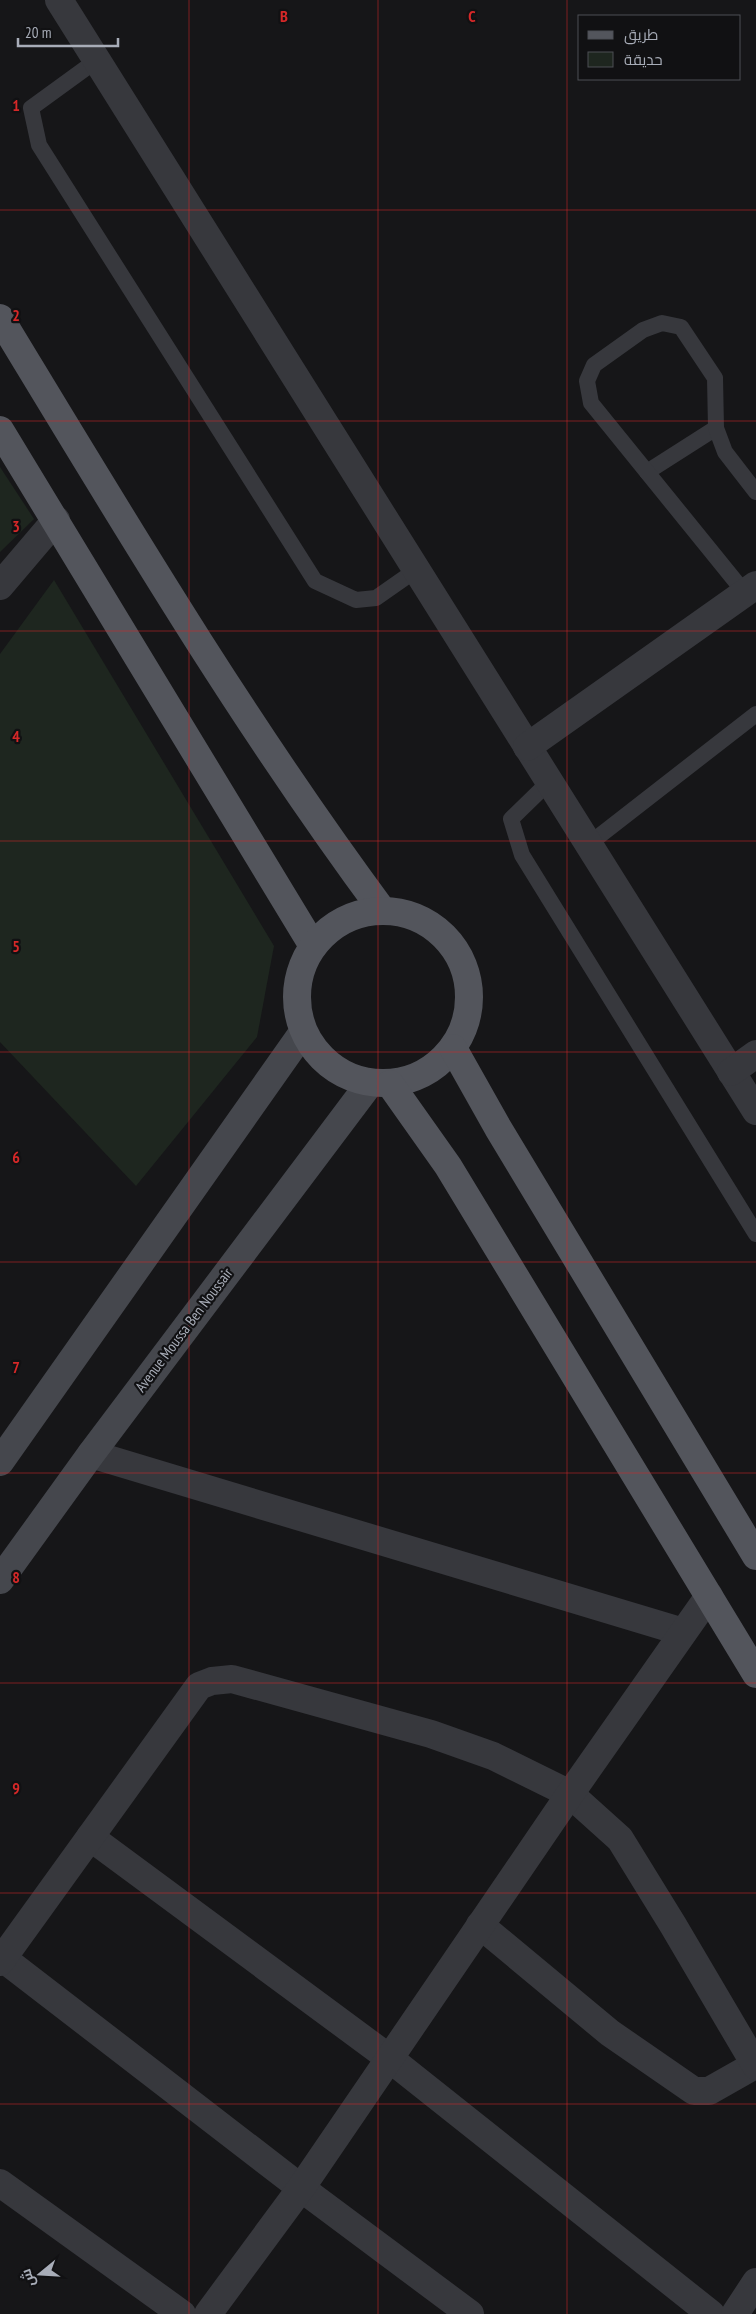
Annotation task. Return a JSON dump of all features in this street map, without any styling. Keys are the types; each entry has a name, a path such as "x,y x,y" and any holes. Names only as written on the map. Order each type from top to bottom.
{"main road":[{"path":"0,318 198,641 340,853 382,910"},
{"path":"0,430 313,946"},
{"path":"382,910 413,916 440,932 459,957 468,987 466,1019 453,1048 429,1069 414,1078 380,1083 343,1074 320,1056 304,1032 296,1002 300,972 313,946 327,931 344,920 362,913 382,910"},
{"path":"453,1048 498,1128 756,1556"},
{"path":"380,1083 448,1166 756,1674"}],"street":[{"path":"59,0 756,1111"},
{"path":"0,586 56,520"},
{"path":"527,747 751,589"},
{"path":"0,1462 304,1032"},
{"path":"731,1072 756,1054"},
{"name":"Avenue Moussa Ben Noussair","path":"0,1580 91,1454 380,1083"},
{"path":"91,1454 683,1632"},
{"path":"208,2314 301,2188 570,1794 709,1596"},
{"path":"470,2314 301,2188 1,1959 199,1686 212,1681 232,1679 431,1734 493,1756 570,1794 620,1840 674,1925 756,2066 709,2091 694,2091 610,2033 480,1925"},
{"path":"90,1837 389,2058 711,2314"},
{"path":"0,2183 182,2314"},
{"path":"735,2314 756,2282"}],"lane":[{"path":"97,60 31,108 39,145 315,581 356,600 376,598 416,570"},
{"path":"751,589 646,472 591,403 587,381 594,365 643,330 662,322 681,327 715,378 716,428 725,452 756,492"},
{"path":"646,472 716,428"},
{"path":"589,844 756,714"},
{"path":"549,782 511,819 522,855 756,1234"}],"green space":[{"path":"0,467 34,519 0,552"},
{"path":"54,580 274,946 257,1037 136,1186 0,1042 0,654"}]}
